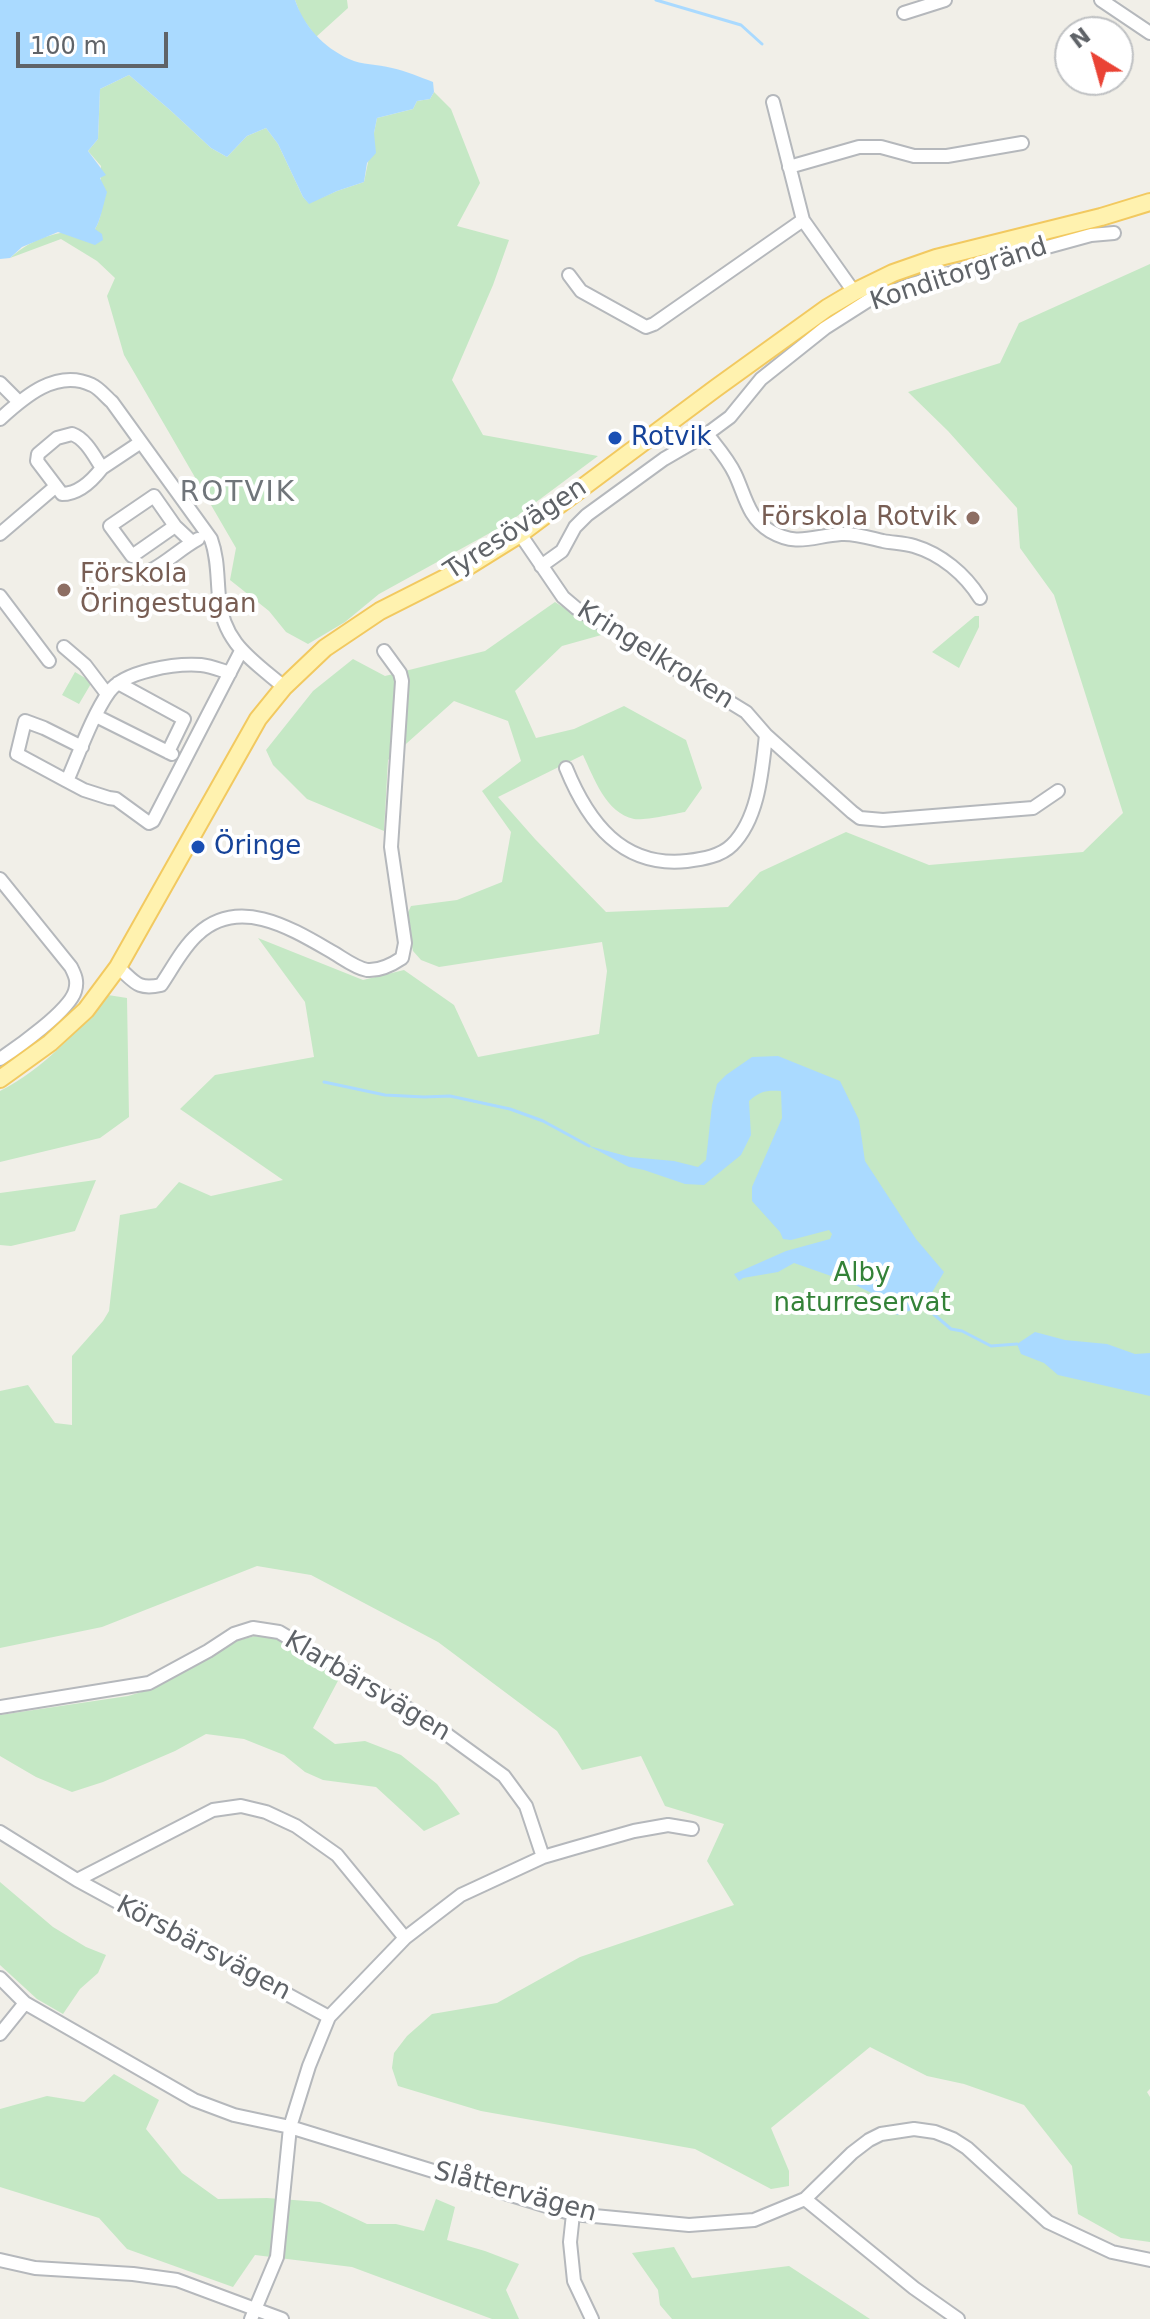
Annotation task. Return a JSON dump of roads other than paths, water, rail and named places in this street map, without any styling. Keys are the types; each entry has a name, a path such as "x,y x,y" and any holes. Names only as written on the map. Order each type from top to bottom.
{"main road":[{"name":"Tyresövägen","path":"0,1079 50,1043 86,1010 118,967 258,719 284,687 325,648 380,611 467,567 520,534 741,370 854,292 893,273 936,258 1150,202"}],"street":[{"path":"904,13 945,0"},
{"path":"1101,0 1150,33"},
{"path":"773,102 803,220 854,292"},
{"path":"789,167 859,147 881,147 914,156 947,156 1022,143"},
{"path":"569,275 581,291 646,327 803,220"},
{"name":"Konditorgränd","path":"541,566 562,551 575,527 587,515 664,459 730,417 761,379 825,328 869,300 912,284 1091,235 1114,233"},
{"path":"0,419 44,385 59,381 93,385 112,402 211,539 222,621 229,636 241,651 284,687"},
{"path":"0,383 19,402"},
{"path":"102,468 79,437 72,434 57,438 38,454 37,461 55,487 62,494 73,494 102,468 141,442"},
{"path":"707,434 735,473 745,504 761,525 772,532 801,541 845,534 913,545 933,553 956,570 970,582 980,598"},
{"path":"0,534 55,487"},
{"path":"175,526 132,556 110,526 154,496 175,526 192,542"},
{"path":"128,577 151,572 207,533"},
{"name":"Kringelkroken","path":"520,534 563,597 576,608 746,712 766,735 860,818 883,820 1033,808 1058,791"},
{"path":"2,602 49,661"},
{"path":"64,647 85,665 107,694"},
{"path":"25,721 16,751 19,757 84,790 116,799 149,823 153,821 241,651"},
{"path":"118,967 139,986 161,985 197,934 218,921 241,915 262,918 279,925 367,970 387,966 402,958 405,943 391,847 402,681 400,673 384,651"},
{"path":"67,781 107,694 118,683 167,667 188,665 204,665 230,673"},
{"path":"118,683 184,719 168,752"},
{"path":"11,713 82,747"},
{"path":"96,716 185,760"},
{"path":"566,768 578,798 612,841 647,857 672,862 694,860 724,851 738,838 756,799 766,735"},
{"path":"0,879 71,967 77,980 73,996 59,1011 26,1042 0,1059"},
{"name":"Klarbärsvägen","path":"0,1707 149,1683 234,1634 253,1628 279,1632 427,1720 504,1776 526,1806 543,1857"},
{"path":"77,1880 213,1810 241,1806 266,1812 296,1826 337,1855 405,1938"},
{"path":"254,2314 277,2257 290,2127 309,2066 329,2017 405,1938 461,1895 543,1857 634,1831 668,1825 692,1829"},
{"name":"Körsbärsvägen","path":"0,1832 77,1880 329,2017"},
{"name":"Slåttervägen","path":"0,1978 25,2003 194,2100 234,2115 290,2127 573,2214 689,2225 754,2220 805,2199 852,2153 881,2134 905,2130 935,2132 967,2148 1048,2222 1112,2252 1150,2260"},
{"path":"0,2034 25,2003"},
{"path":"805,2199 914,2288 958,2319"},
{"path":"573,2214 570,2242 574,2281 592,2319"},
{"path":"0,2260 35,2268 177,2280 254,2314 282,2319"}],"water":[{"path":"0,0 295,0 309,27 340,54 354,61 397,69 433,82 434,92 430,99 417,101 413,109 377,118 374,133 376,153 367,163 364,182 309,204 278,144 266,128 247,136 227,157 211,148 129,75 100,89 98,139 88,151 106,175 100,178 107,192 95,229 102,234 103,240 95,245 58,232 22,247 10,258 0,259"},
{"path":"778,1056 840,1081 859,1120 865,1161 916,1239 944,1272 924,1306 897,1315 878,1296 794,1263 778,1272 739,1281 734,1274 786,1251 830,1239 832,1234 829,1230 791,1240 783,1239 752,1201 752,1187 782,1118 781,1091 764,1092 749,1101 751,1135 741,1155 704,1185 685,1184 629,1167 589,1146 630,1157 674,1161 698,1167 706,1160 717,1084 752,1057"},
{"path":"1035,1332 1065,1340 1107,1344 1135,1354 1150,1353 1150,1396 1058,1375 1044,1363 1021,1354 1017,1344"}],"waterway":[{"path":"656,0 741,25 762,44"},
{"path":"324,1082 385,1095 450,1096 510,1109 543,1121 589,1146"},
{"path":"924,1306 951,1329 962,1331 991,1346 1017,1344"}],"place":[{"name":"Rotvik","path":"615,438"},
{"name":"Förskola Rotvik","path":"973,518"},
{"name":"Förskola Öringestugan","path":"64,590"},
{"name":"Öringe","path":"198,847"}],"district":[{"name":"ROTVIK","path":"238,494"}],"park label":[{"name":"Alby naturreservat","path":"862,1289"}]}
